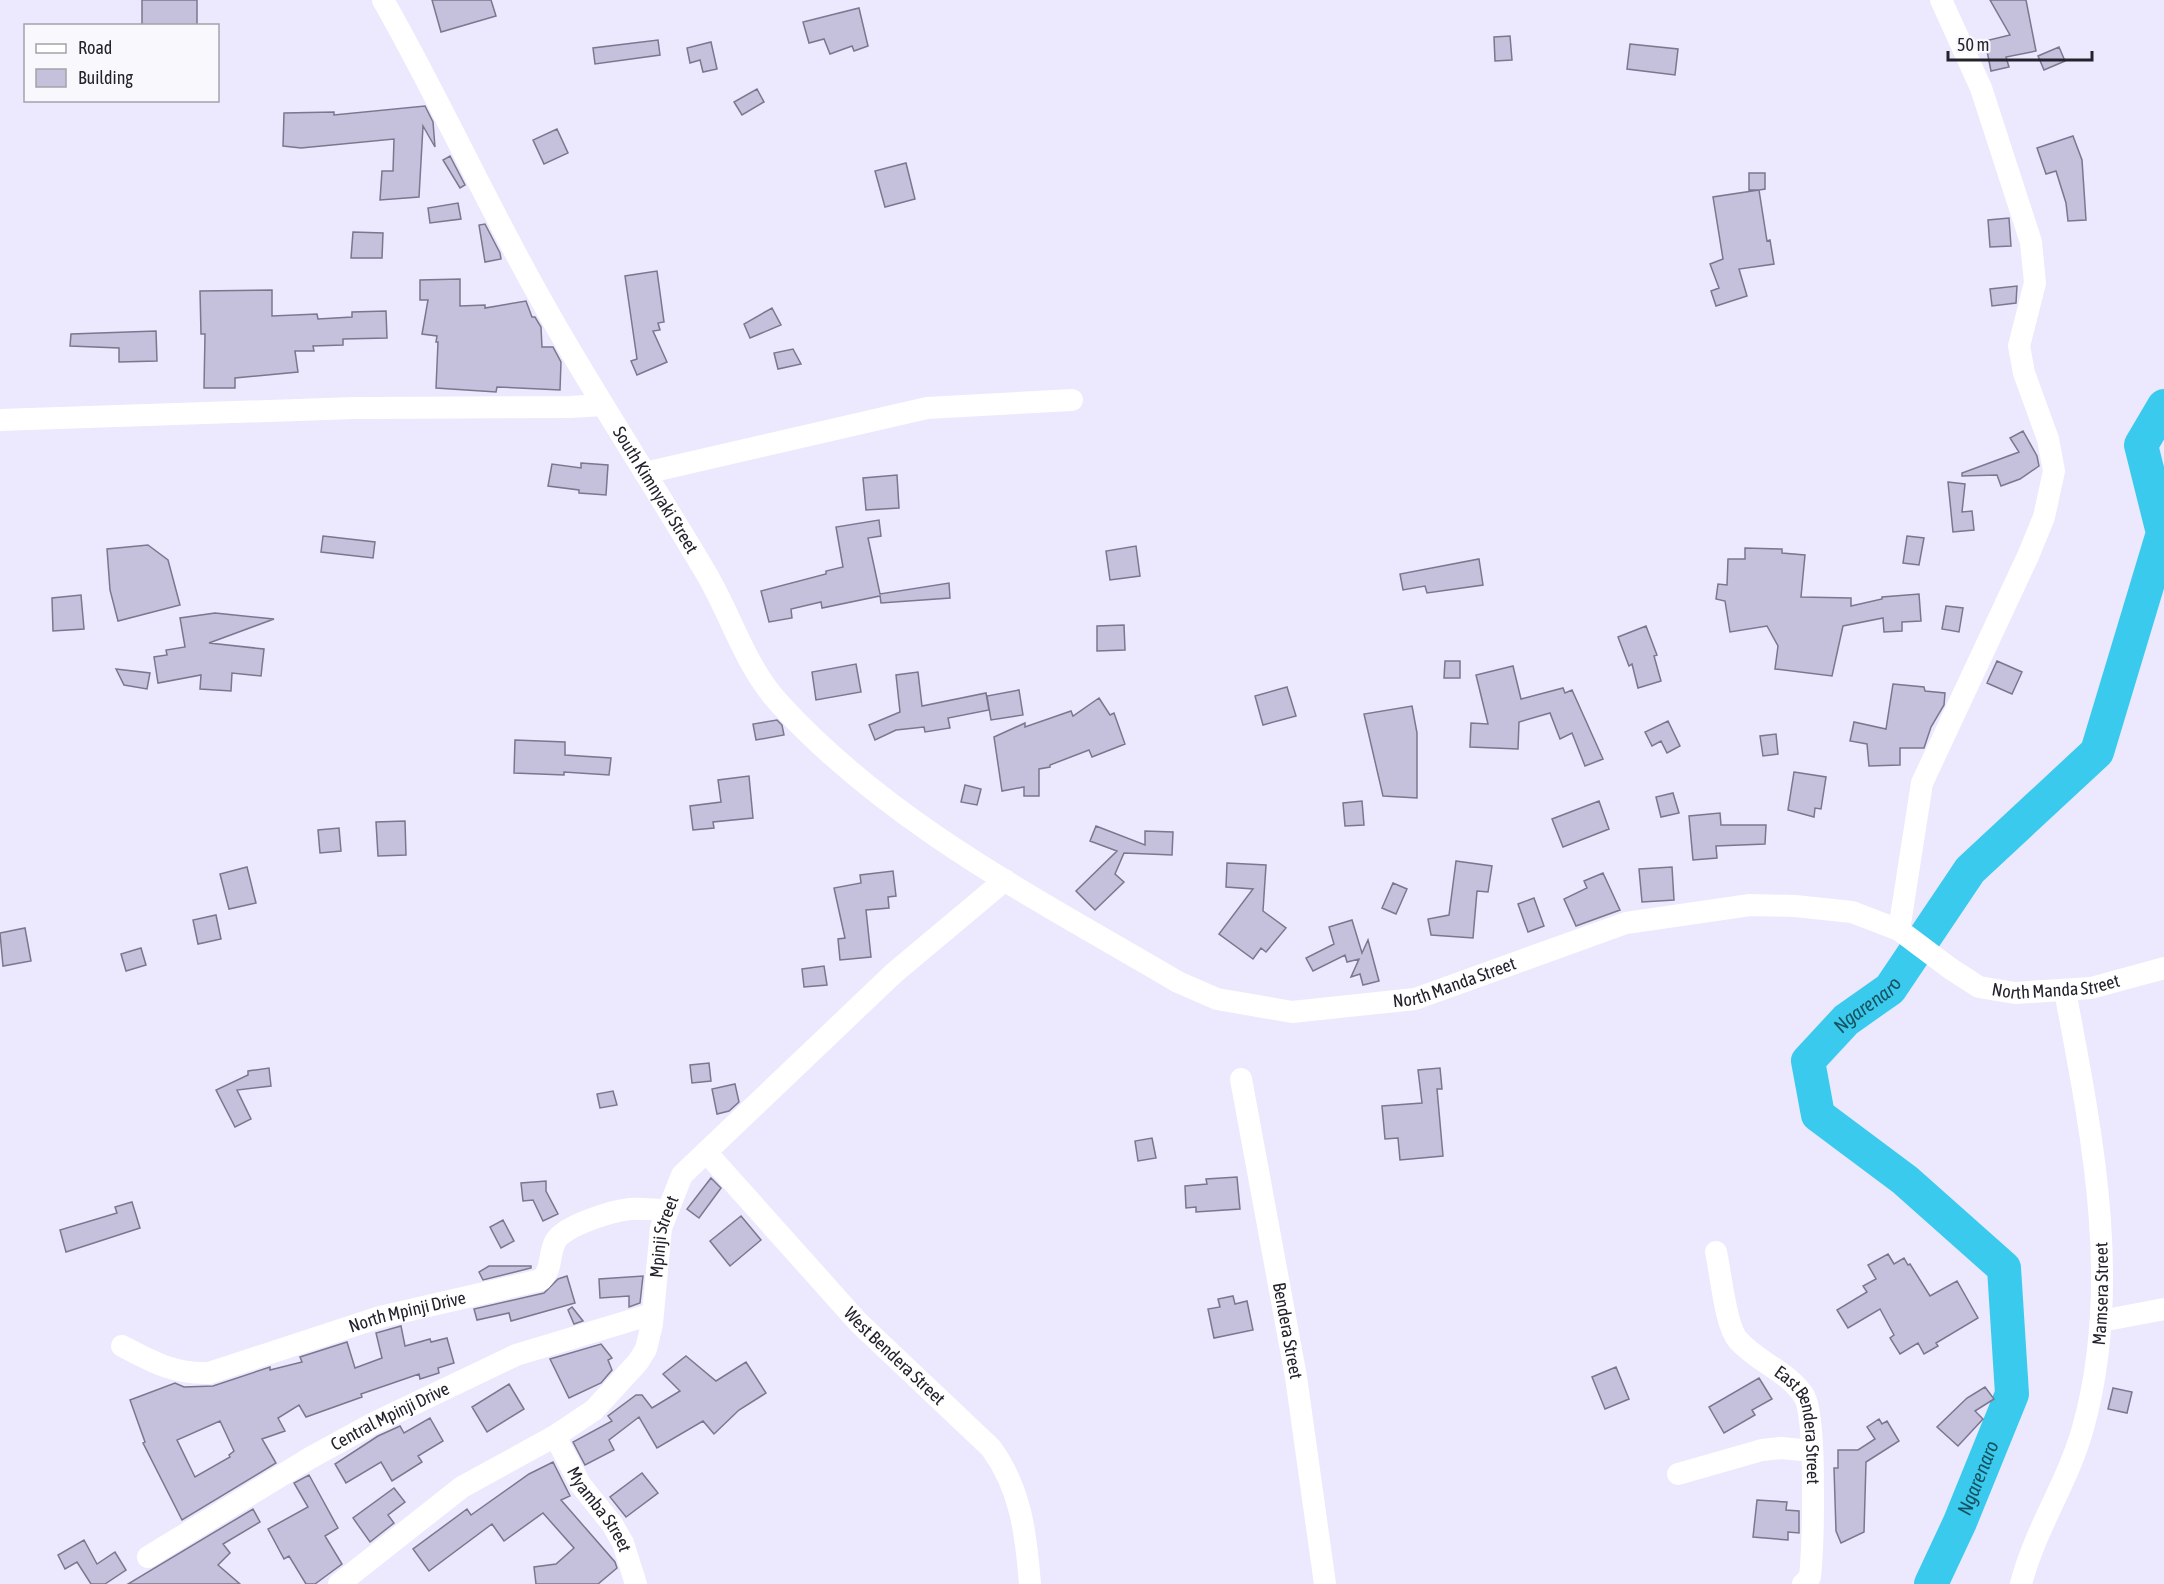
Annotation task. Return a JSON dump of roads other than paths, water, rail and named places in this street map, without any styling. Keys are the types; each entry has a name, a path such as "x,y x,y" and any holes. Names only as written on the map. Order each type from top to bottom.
{"street":[{"name":"South Kimnyaki Street","path":"383,0 443,108 544,305 710,579 753,666 778,703 880,796 1005,880 1027,892"},
{"path":"1899,930 1922,783 2028,556 2044,517 2054,471 2048,439 2024,373 2019,346 2035,283 2031,242 1981,88 1941,0"},
{"path":"645,473 927,408 1072,400"},
{"path":"0,420 356,408 603,405"},
{"name":"Mpinji Street","path":"339,1584 462,1487 555,1437 594,1410 638,1362 646,1349 661,1228 682,1175 894,973 1005,880"},
{"name":"North Manda Street","path":"1027,892 1178,982 1217,999 1292,1012 1415,999 1626,923 1702,910 1750,905 1828,908 1852,912 1899,930 1979,987 2015,993 2091,988 2164,968"},
{"name":"Mamsera Street","path":"2021,1584 2028,1556 2058,1495 2083,1430 2096,1377 2101,1321 2103,1291 2097,1179 2065,991"},
{"name":"Bendera Street","path":"1241,1079 1296,1377 1325,1584"},
{"name":"West Bendera Street","path":"706,1152 858,1322 991,1448 1005,1467 1019,1503 1026,1531 1030,1584"},
{"name":"North Mpinji Drive","path":"122,1346 169,1370 186,1374 209,1373 380,1317 541,1280 548,1273 554,1244 559,1235 571,1228 616,1211 667,1210"},
{"name":"East Bendera Street","path":"1716,1252 1737,1339 1791,1381 1806,1398 1812,1451 1812,1558 1810,1577 1803,1584"},
{"path":"2101,1321 2164,1309"},
{"name":"Central Mpinji Drive","path":"148,1557 310,1458 372,1424 516,1355 652,1314"},
{"name":"Myamba Street","path":"555,1437 580,1484 612,1524 623,1543 636,1584"},
{"path":"1678,1474 1762,1450 1781,1448 1812,1451"}],"waterway":[{"name":"Ngarenaro","path":"1931,1584 1960,1522 2012,1394 2004,1268 1905,1180 1818,1115 1808,1061 1846,1020 1890,989 1970,870 2097,752 2163,533 2141,445 2164,406"}]}
